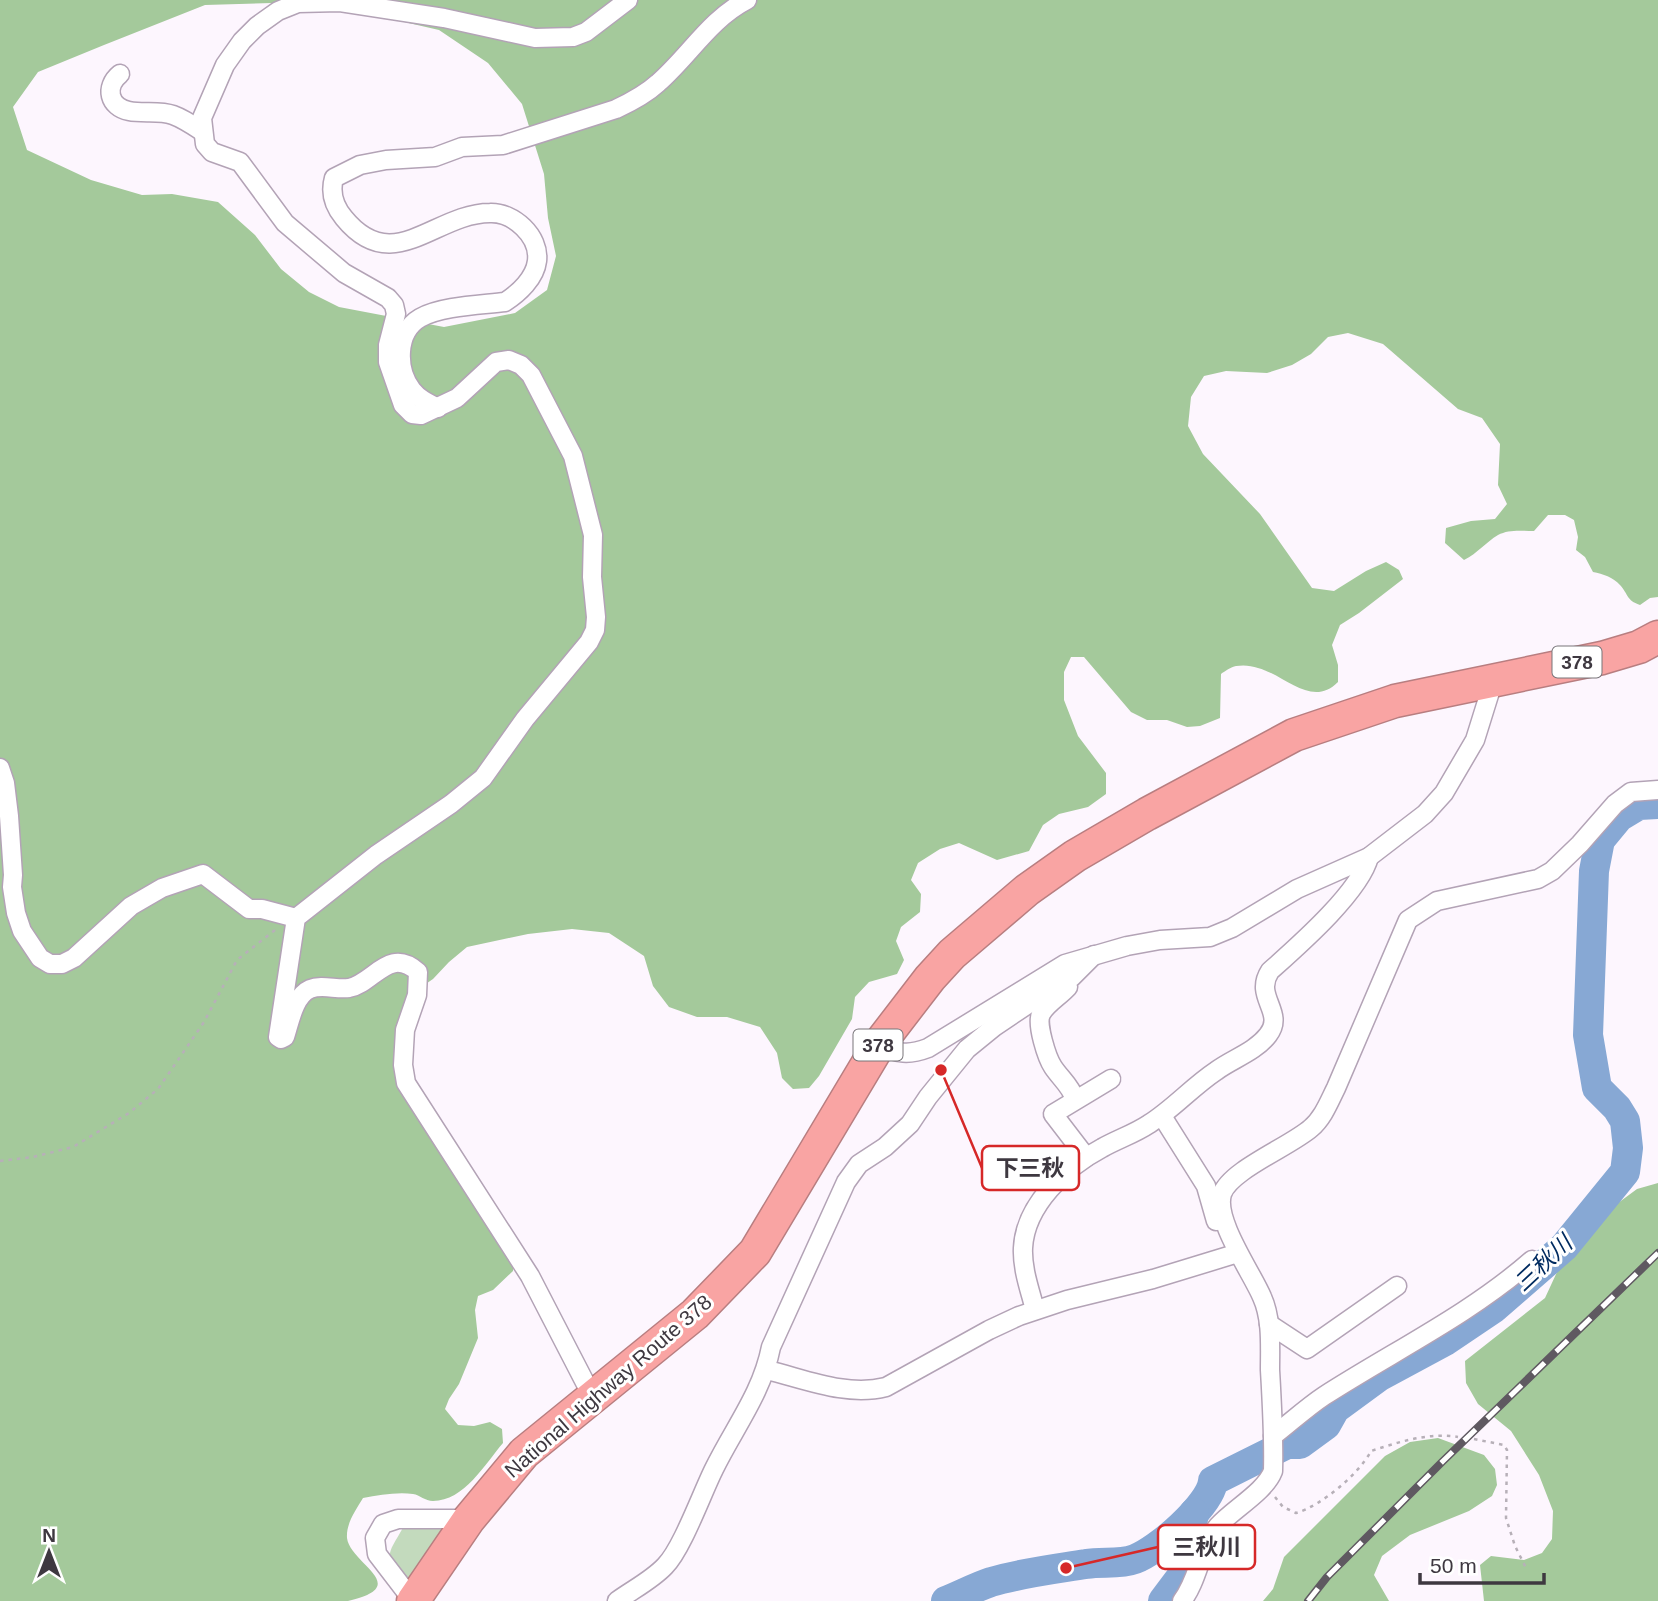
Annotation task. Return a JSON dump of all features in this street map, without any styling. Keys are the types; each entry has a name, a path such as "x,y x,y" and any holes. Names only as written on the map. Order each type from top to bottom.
{"highway":[{"name":"National Highway Route 378","path":"413,1601 469,1519 524,1453 695,1314 755,1252 880,1043 952,954 1027,890 1075,856 1116,832 1294,735 1395,701 1602,658 1639,647 1658,637"}],"street":[{"path":"592,1396 530,1276 406,1083 403,1065 405,1030 417,995 418,972 411,966 387,964 362,983 349,988 310,989 298,999 285,1037 281,1040 278,1037 296,918 376,855 451,804 483,778 525,719 589,642 595,630 596,617 592,577 593,535 573,456 531,374 521,365 509,360 496,362 457,398 421,415 412,414 403,405 387,362 387,345 396,314 394,305 388,298 344,273 285,223 240,162 212,152 205,144 202,118 225,65 242,41 278,11 298,3 340,2 364,5 444,18 535,38 573,37 586,32 628,0"},
{"path":"438,408 422,400 403,376 400,354 410,326 421,317 436,312 505,302 515,296 530,279 537,261 536,249 522,225 510,217 492,212 456,218 420,238 402,244 383,243 352,228 341,215 331,187 334,178 360,164 435,157 462,147 503,145 616,109 661,81 714,24 733,7 747,0"},
{"path":"120,74 111,80 109,91 114,102 127,111 158,112 174,116 203,132"},
{"path":"880,1043 891,1051 913,1054 928,1048 1065,964 1160,940 1210,937 1232,928 1297,889 1368,857 1426,814 1444,793 1475,740 1494,679"},
{"path":"0,768 5,783 9,816 12,887 16,913 22,931 40,958 50,964 62,964 74,958 131,906 162,888 203,874 249,909 262,909 296,918"},
{"path":"1182,1601 1188,1593 1212,1534 1268,1478 1274,1440 1269,1324 1263,1298 1238,1253 1229,1229 1221,1205 1223,1193 1241,1173 1299,1138 1324,1112 1409,920 1437,901 1538,879 1552,871 1580,844 1615,804 1632,792 1658,790"},
{"path":"1035,1310 1024,1269 1025,1232 1038,1203 1061,1178 1086,1157 1137,1132 1162,1116 1206,1078 1256,1046 1269,1034 1273,1026 1273,1014 1263,988 1265,979 1270,971 1320,925 1365,870 1368,857"},
{"path":"623,1600 665,1566 675,1551 715,1467 759,1387 767,1370 771,1347 816,1246 846,1182 859,1164 885,1147 910,1124 967,1049 994,1027 1072,977 1094,955"},
{"path":"1072,977 1068,987 1041,1012 1039,1020 1051,1065 1065,1079 1074,1099"},
{"path":"1086,1157 1053,1114 1111,1079"},
{"path":"1162,1116 1206,1186 1216,1222 1229,1229"},
{"path":"767,1370 835,1387 869,1391 886,1387 989,1330 1035,1310 1238,1253"},
{"path":"1274,1440 1322,1397 1437,1329 1507,1282 1532,1260"},
{"path":"1269,1324 1307,1349 1398,1286"},
{"path":"413,1601 376,1554 375,1538 383,1524 398,1519 469,1519"}],"path":[{"path":"0,1161 33,1157 73,1147 129,1113 158,1088 204,1022 237,960 267,936 296,918"},
{"path":"1268,1478 1283,1507 1296,1513 1310,1509 1364,1465 1371,1451 1406,1440 1446,1435 1458,1437"},
{"path":"1474,1439 1504,1445 1507,1450 1506,1518 1526,1568"}],"green space":[{"path":"0,0 1658,0 1658,597 1650,598 1640,605 1630,599 1614,580 1593,572 1585,557 1576,550 1578,537 1574,520 1565,515 1548,515 1534,531 1502,533 1464,560 1445,543 1446,528 1471,521 1495,519 1507,504 1498,485 1500,444 1482,418 1458,409 1383,344 1348,333 1328,337 1311,354 1292,365 1267,373 1226,371 1204,376 1191,397 1188,426 1203,454 1260,514 1312,588 1334,591 1386,562 1399,570 1403,579 1340,625 1332,645 1338,665 1338,682 1326,690 1314,692 1264,670 1251,666 1234,667 1221,674 1220,718 1200,726 1187,727 1167,720 1147,720 1131,712 1084,657 1071,657 1064,672 1064,700 1078,736 1106,773 1106,794 1088,807 1059,814 1043,825 1029,851 997,860 959,843 940,849 918,863 911,880 921,894 920,912 901,927 896,941 904,960 897,974 869,982 855,997 852,1019 819,1076 809,1088 793,1089 782,1078 777,1053 760,1027 727,1017 697,1017 669,1007 653,986 644,956 609,933 572,929 528,934 467,947 433,979 408,996 400,1015 396,1056 513,1249 513,1271 493,1290 478,1296 475,1310 478,1338 459,1384 445,1409 458,1425 474,1426 490,1422 502,1429 503,1443 473,1480 454,1495 444,1499 430,1501 401,1493 363,1498 350,1522 347,1538 351,1548 373,1574 377,1581 376,1588 367,1595 348,1601 0,1601","holes":["272,3 352,10 439,30 488,63 522,104 544,174 548,218 556,256 547,290 515,313 444,327 339,307 309,292 281,269 255,235 218,202 172,194 142,195 91,180 27,150 13,107 38,72 205,5"]},
{"path":"1658,1183 1658,1601 1484,1601 1480,1565 1491,1556 1524,1560 1542,1553 1552,1539 1553,1511 1539,1475 1511,1431 1478,1404 1466,1383 1465,1361 1545,1298 1557,1272 1614,1206 1637,1189"},
{"path":"1438,1438 1484,1455 1495,1469 1497,1485 1492,1496 1469,1511 1410,1535 1382,1556 1374,1575 1389,1601 1263,1601 1273,1589 1284,1557 1385,1456 1410,1442"},
{"path":"439,1525 443,1528 443,1534 408,1582 391,1560 394,1544 404,1526"}],"waterway":[{"name":"三秋川","path":"946,1601 985,1584 1014,1576 1092,1563 1123,1562 1145,1554 1182,1526 1203,1502 1213,1481 1287,1444 1300,1444 1326,1425 1335,1409 1380,1376 1445,1341 1494,1308 1564,1247 1625,1172 1628,1148 1625,1121 1617,1108 1597,1088 1588,1035 1594,871 1600,840 1619,817 1639,805 1658,804"},
{"path":"1163,1601 1184,1573 1194,1513"}],"railway":[{"path":"1308,1601 1327,1577 1443,1461 1658,1253"}],"place":[{"name":"下三秋","path":"941,1070"},
{"name":"三秋川","path":"1066,1568"}]}
